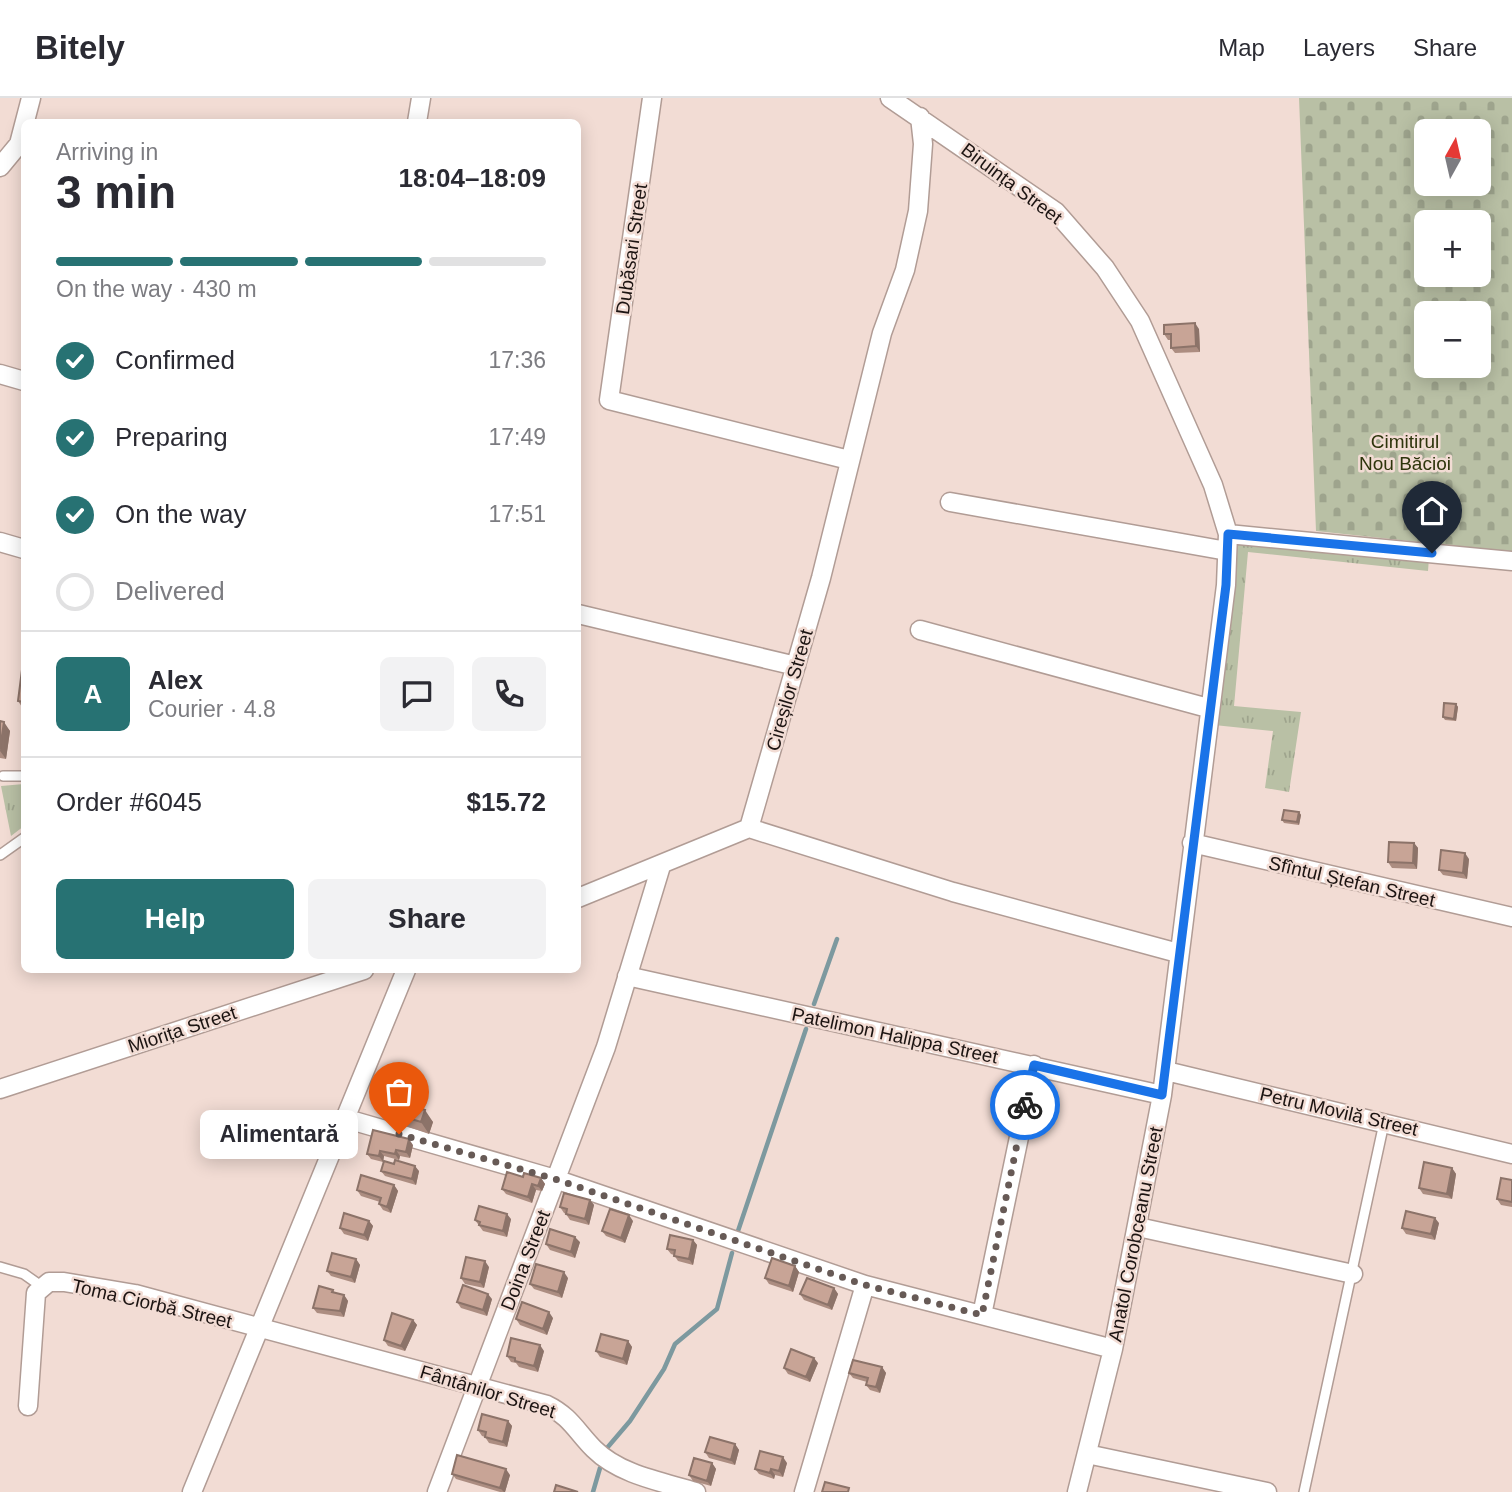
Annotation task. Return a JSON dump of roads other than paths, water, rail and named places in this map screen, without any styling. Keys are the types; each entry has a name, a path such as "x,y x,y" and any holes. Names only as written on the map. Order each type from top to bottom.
{"street":[{"path":"27,119 31,98"},
{"path":"418,119 421,98"},
{"name":"Dubăsari Street","path":"652,98 609,400 849,460"},
{"name":"Biruința Street","path":"890,98 1056,212 1105,268 1140,321"},
{"name":"Cireșilor Street","path":"750,828 821,578 882,333 905,270 918,211 923,144 920,117"},
{"path":"0,167 21,146"},
{"name":"Anatol Corobceanu Street","path":"1077,1492 1113,1349 1166,1071 1208,708 1226,585 1228,543 1213,485 1140,321"},
{"path":"0,374 21,380"},
{"path":"950,502 1228,543 1512,561"},
{"path":"0,542 21,548"},
{"path":"581,615 796,666"},
{"path":"920,630 1208,708"},
{"path":"581,897 750,828 953,892 1178,953"},
{"name":"Sfîntul Ștefan Street","path":"1192,843 1512,917"},
{"name":"Doina Street","path":"437,1492 606,1047 661,866"},
{"name":"Toma Ciorbă Street","path":"192,1492 406,973"},
{"name":"Miorița Street","path":"0,1089 335,974"},
{"name":"Patelimon Halippa Street","path":"627,976 1162,1095"},
{"path":"982,1315 1034,1065"},
{"name":"Petru Movilă Street","path":"1166,1071 1384,1121 1512,1154"},
{"path":"347,1119 555,1179 865,1285 1113,1349"},
{"path":"1138,1227 1353,1274"},
{"name":"Toma Ciorbă Street","path":"41,1286 64,1282 135,1294 259,1329"},
{"path":"804,1492 865,1285"},
{"path":"28,1406 33,1310 36,1293 41,1286"},
{"name":"Fântânilor Street","path":"259,1329 478,1385 562,1412 595,1450 611,1461 632,1472 696,1492"},
{"path":"1087,1454 1267,1492"}],"lane":[{"path":"3,776 21,775"},
{"path":"0,855 21,840"},
{"path":"1304,1492 1384,1121"},
{"path":"0,1267 24,1274 41,1286"}],"waterway":[{"path":"814,1004 837,939"},
{"path":"738,1231 806,1029"},
{"path":"607,1448 630,1421 664,1369 675,1344 717,1309 732,1253"},
{"path":"593,1492 600,1468"}],"place":[{"name":"Alimentară","path":"399,1134"}],"park label":[{"name":"Cimitirul Nou Băcioi","path":"1405,452"}]}
